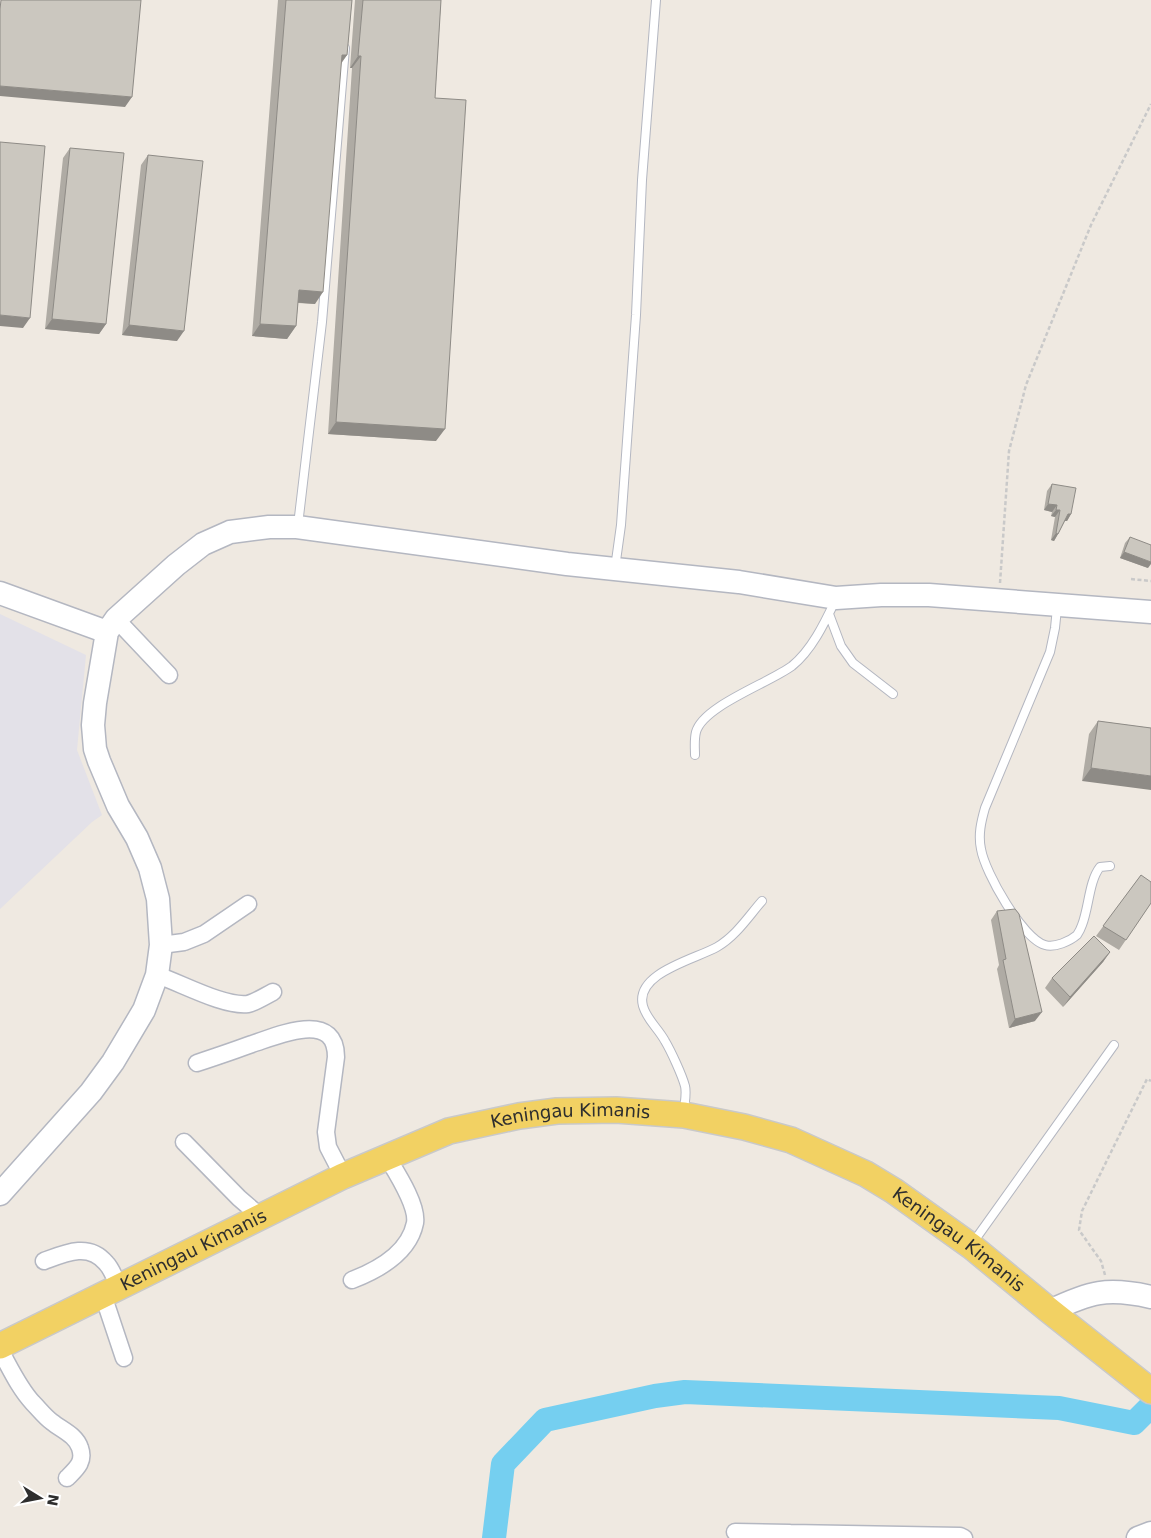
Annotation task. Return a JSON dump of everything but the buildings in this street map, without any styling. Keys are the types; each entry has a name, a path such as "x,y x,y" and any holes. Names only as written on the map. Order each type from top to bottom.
{"main road":[{"name":"Keningau Kimanis","path":"0,1346 343,1176 449,1131 519,1116 557,1111 616,1110 684,1115 744,1127 791,1140 829,1156 894,1191 971,1246 1151,1391"}],"street":[{"path":"0,1194 91,1092 113,1062 144,1010 157,975 161,945 158,899 150,868 137,838 118,806 99,761 93,725 94,711 112,626 176,565 204,544 230,532 269,526 297,526 614,570 739,582 833,606 881,595 929,595 1151,612"},
{"path":"0,593 112,626 168,675"},
{"path":"161,945 184,942 204,934 248,904"},
{"path":"157,975 212,997 240,1003 254,1002 273,992"},
{"path":"197,1063 297,1029 316,1030 328,1035 336,1046 336,1057 326,1132 328,1146 343,1176"},
{"path":"184,1142 239,1198 261,1217"},
{"path":"352,1280 369,1273 389,1261 407,1244 416,1222 412,1203 403,1182 387,1157"},
{"path":"44,1261 78,1250 98,1255 107,1264 124,1358"},
{"path":"1050,1311 1093,1293 1112,1291 1151,1297"},
{"path":"0,1350 16,1380 31,1401 51,1421 70,1434 80,1447 80,1464 67,1478"},
{"path":"735,1532 791,1535 960,1536 964,1538"},
{"path":"1138,1538 1151,1534"}],"lane":[{"path":"614,570 621,525 635,335 642,180 656,0"},
{"path":"297,526 322,322 346,39"},
{"path":"833,606 841,646 853,663 893,694"},
{"path":"695,755 696,732 703,720 724,704 745,694 793,665 822,629 833,606"},
{"path":"1057,606 1050,652 985,808 980,829 981,850 988,870 1006,904 1031,937 1046,946 1062,944 1078,934 1086,915 1095,874 1100,867 1110,866"},
{"path":"684,1115 685,1087 665,1040 650,1022 642,1004 644,988 651,979 687,959 717,947 735,934 762,901"},
{"path":"971,1246 1114,1045"}],"path":[{"path":"999,601 1009,451 1026,385 1091,224 1151,104"},
{"path":"1131,578 1151,581"},
{"path":"1112,1291 1101,1261 1079,1230 1082,1211 1147,1079 1151,1081"}],"shaded area":[{"path":"0,614 86,655 77,750 102,815 92,822 0,909"}],"waterway":[{"path":"494,1538 503,1464 545,1420 655,1396 685,1392 1059,1408 1134,1423 1151,1406"}]}
